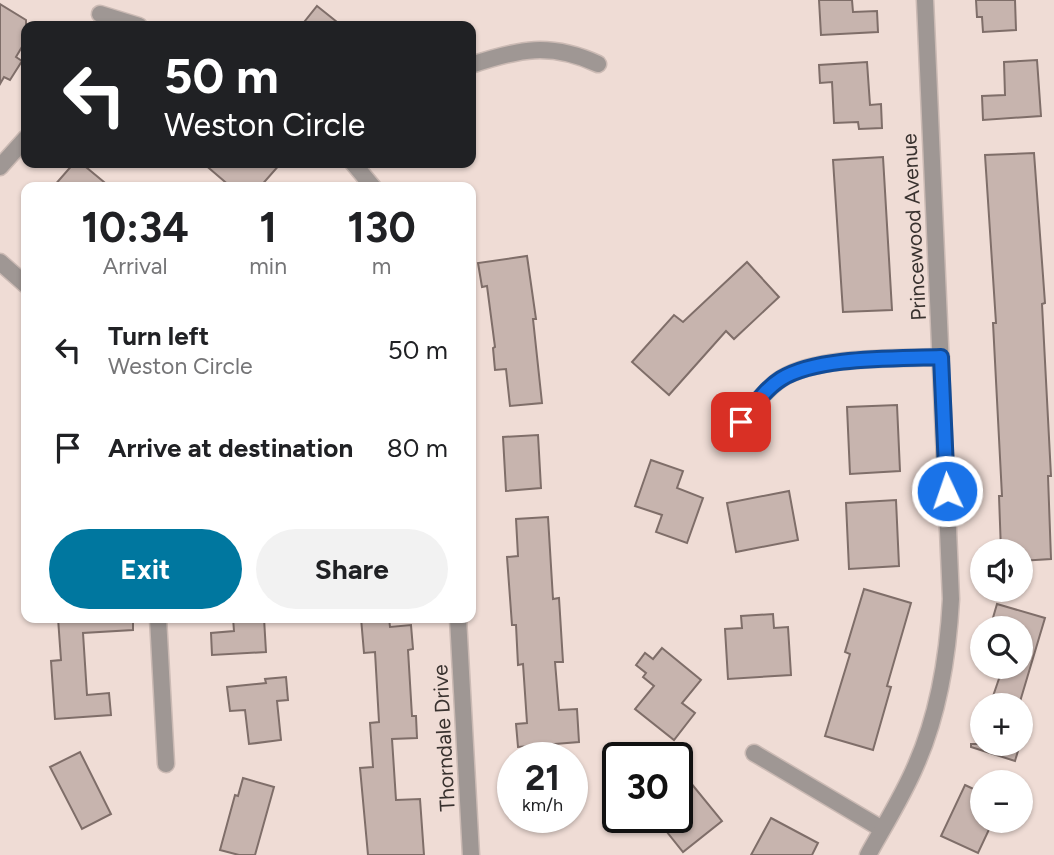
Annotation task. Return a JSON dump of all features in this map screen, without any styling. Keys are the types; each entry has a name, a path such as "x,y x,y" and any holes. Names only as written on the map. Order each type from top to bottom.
{"street":[{"name":"Princewood Avenue","path":"868,855 916,766 931,726 944,676 949,637 951,599 925,0"},
{"path":"99,13 124,21"},
{"path":"476,64 529,49 554,49 598,64"},
{"path":"0,167 21,144"},
{"path":"357,168 369,182"},
{"path":"0,262 21,281"},
{"path":"733,435 766,391 780,379 799,369 821,364 941,357"},
{"path":"158,623 166,764"},
{"name":"Thorndale Drive","path":"458,623 471,855"},
{"path":"754,752 806,786 882,829"}],"building":[{"path":"819,0 852,0 853,12 877,11 878,32 821,35"},
{"path":"976,0 1015,0 1016,30 983,32 982,17 977,17"},
{"path":"0,4 26,21 21,21 21,48 16,57 21,63 10,80 4,77 0,84"},
{"path":"317,6 336,21 305,21"},
{"path":"1037,60 1041,116 983,120 982,96 1005,95 1004,62"},
{"path":"867,62 870,105 881,104 882,128 859,129 858,122 834,123 832,82 820,83 819,65"},
{"path":"1034,153 1045,303 1042,304 1051,476 1048,476 1051,559 1033,560 1033,539 1001,539 999,496 1002,496 993,323 996,323 985,155"},
{"path":"883,157 892,310 843,312 833,160"},
{"path":"70,168 87,168 104,182 57,182"},
{"path":"209,168 277,168 264,182 225,182"},
{"path":"527,256 536,319 533,319 542,403 510,406 506,369 495,370 495,347 487,286 482,287 478,263"},
{"path":"747,262 779,297 734,339 726,331 669,395 632,362 674,315 683,322"},
{"path":"897,405 900,471 850,474 847,407"},
{"path":"538,435 541,488 506,491 503,437"},
{"path":"651,460 683,471 677,488 703,498 687,543 656,532 662,515 635,506"},
{"path":"789,491 798,540 736,552 727,503"},
{"path":"896,500 899,566 849,569 846,503"},
{"path":"548,517 553,599 559,598 563,662 555,662 559,710 577,709 579,742 518,742 516,724 527,723 523,664 518,665 516,625 512,625 507,557 518,556 516,519"},
{"path":"864,589 911,603 887,686 891,687 873,750 825,736 850,654 845,652"},
{"path":"997,604 1045,618 1033,658 1033,616 994,616"},
{"path":"773,614 774,628 788,627 791,675 728,679 725,629 742,628 741,616"},
{"path":"58,623 133,623 133,630 83,633 87,695 109,693 111,715 55,719 51,661 61,660"},
{"path":"233,623 264,623 266,652 212,655 211,633 234,631"},
{"path":"361,623 390,623 390,627 411,625 413,649 408,650 412,716 416,716 417,738 392,739 396,800 420,799 424,855 368,855 360,768 373,767 370,723 379,722 375,652 364,653"},
{"path":"662,648 701,680 682,703 695,713 674,740 635,709 654,686 643,677 646,673 636,665 645,653 653,659"},
{"path":"286,677 288,700 277,701 281,740 249,744 245,710 230,711 227,687 266,683 265,679"},
{"path":"999,679 1027,679 1023,693 994,693"},
{"path":"80,752 111,814 82,829 50,767"},
{"path":"999,756 1016,756 1015,761"},
{"path":"243,778 274,787 255,855 239,855 220,850 235,795 238,796"},
{"path":"965,785 970,787 970,833 987,833 978,853 941,836"},
{"path":"693,786 722,821 683,852 668,833 693,833"},
{"path":"771,818 818,843 812,855 751,855"}],"route":[{"path":"741,422 766,391 780,379 799,369 821,364 941,357 947,491"}]}
